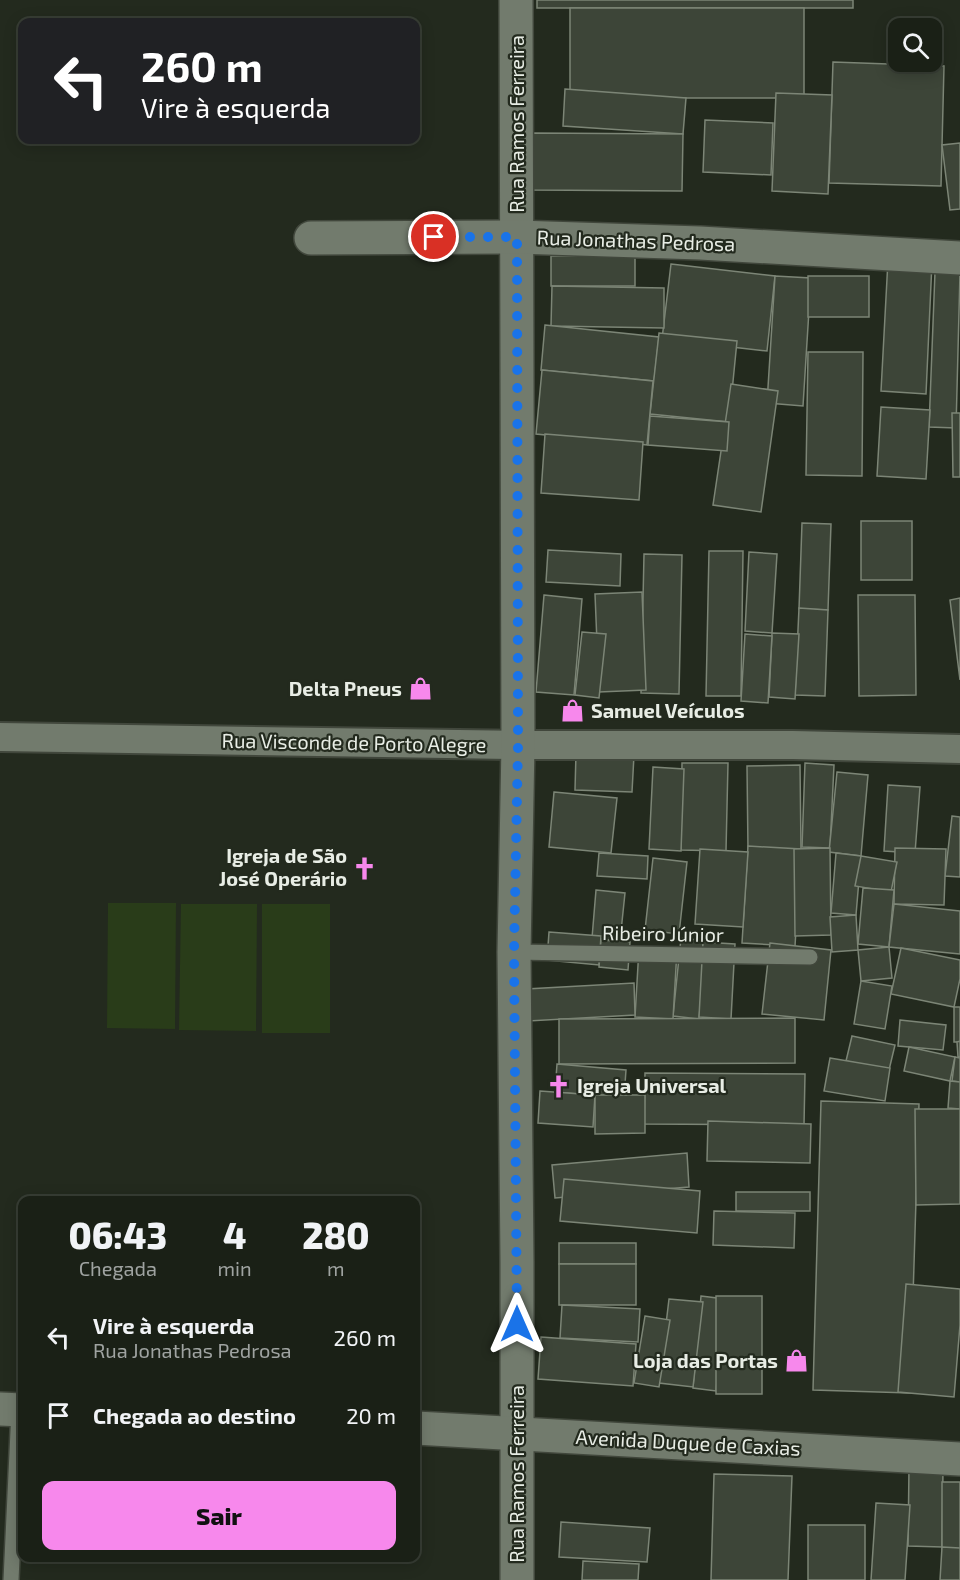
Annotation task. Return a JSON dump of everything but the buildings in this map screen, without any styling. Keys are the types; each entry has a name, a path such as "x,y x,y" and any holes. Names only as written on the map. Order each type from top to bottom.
{"main road":[{"name":"Rua Ramos Ferreira","path":"516,0 518,745 514,952 517,1580"},
{"name":"Rua Jonathas Pedrosa","path":"311,238 517,237 700,243 960,258"},
{"name":"Avenida Duque de Caxias","path":"420,1428 960,1459"}],"street":[{"name":"Rua Visconde de Porto Alegre","path":"0,737 518,745 793,745 960,749"}],"lane":[{"name":"Ribeiro Júnior","path":"514,952 810,957"},
{"path":"11,1580 14,1409"}],"green space":[{"path":"108,903 176,903 175,1029 107,1028"},
{"path":"181,904 257,904 256,1031 179,1030"},
{"path":"262,904 330,904 330,1033 262,1033"}],"place":[{"name":"Delta Pneus","path":"420,689"},
{"name":"Samuel Veículos","path":"573,711"},
{"name":"Igreja de São José Operário","path":"365,868"},
{"name":"Igreja Universal","path":"559,1086"},
{"name":"Loja das Portas","path":"796,1361"}],"route":[{"path":"434,237 517,237 518,745 514,952 517,1324"}]}
